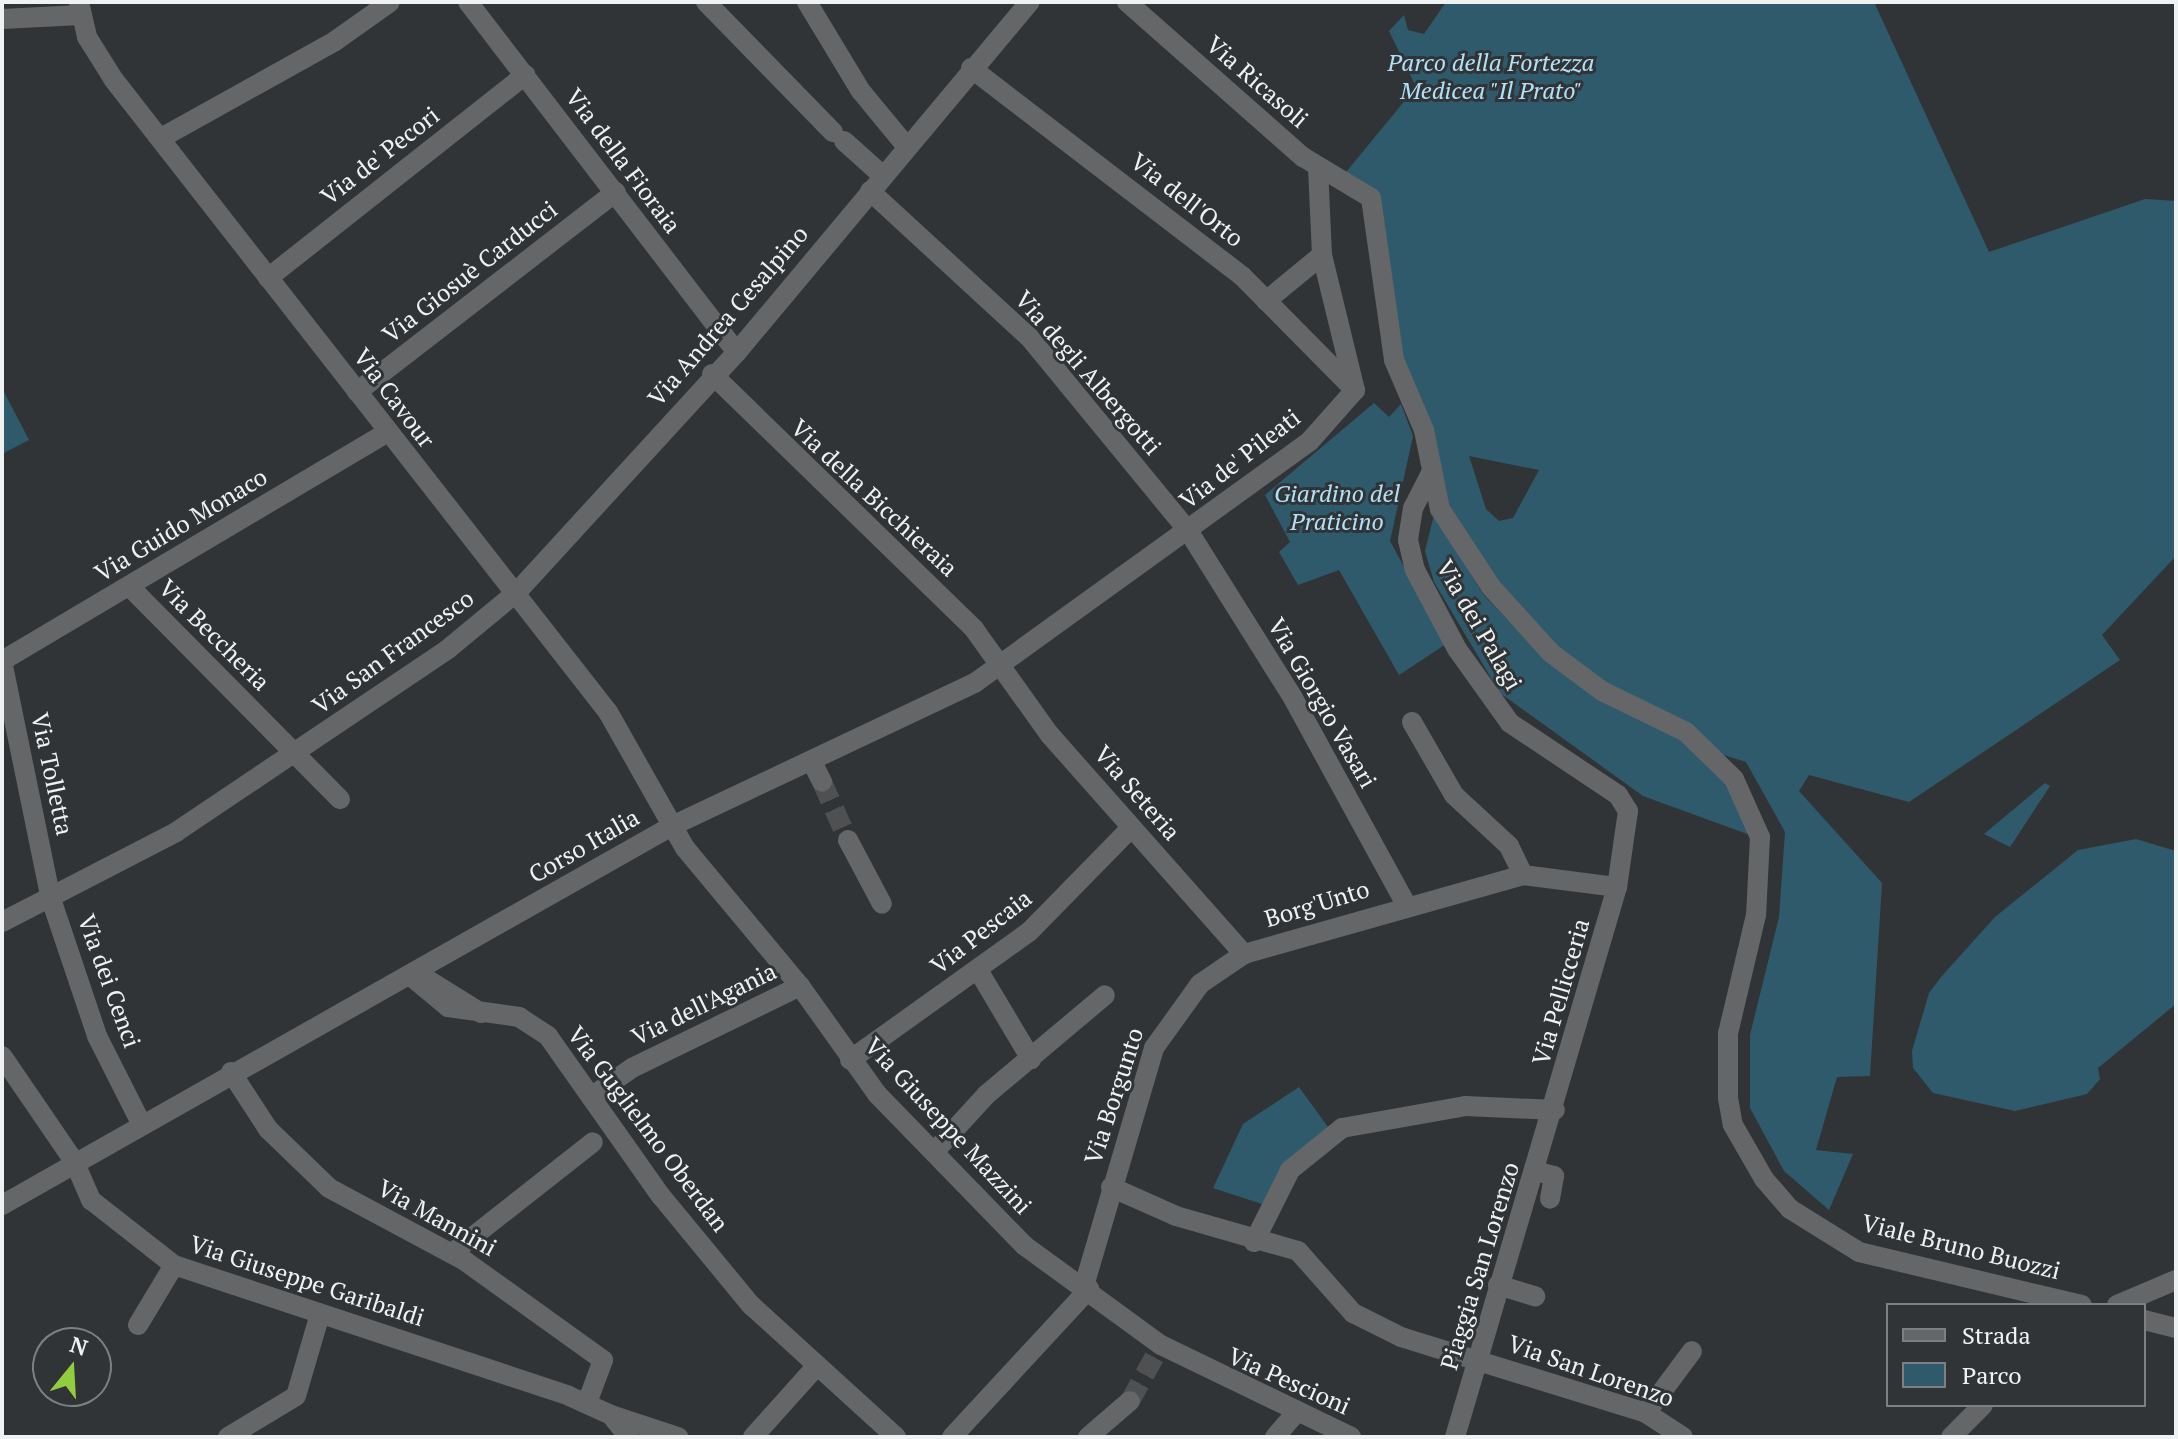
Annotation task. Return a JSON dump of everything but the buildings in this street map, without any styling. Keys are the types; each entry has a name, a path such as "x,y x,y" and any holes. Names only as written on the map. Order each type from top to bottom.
{"street":[{"path":"161,138 335,41 390,2"},
{"name":"Via della Fioraia","path":"468,2 737,352"},
{"name":"Via degli Albergotti","path":"706,2 839,137 876,184 1029,337 1189,532"},
{"path":"807,2 860,90 907,147"},
{"name":"Via Andrea Cesalpino","path":"517,592 712,374 737,352 971,68 1030,2"},
{"name":"Via Ricasoli","path":"1127,2 1318,167"},
{"path":"2,19 79,9"},
{"name":"Via Cavour","path":"79,9 114,80 386,433 517,592 608,712 672,826"},
{"name":"Via dell'Orto","path":"971,68 1266,301 1355,390"},
{"name":"Via de' Pecori","path":"268,278 525,75"},
{"path":"1318,167 1322,255 1355,390"},
{"name":"Viale Bruno Buozzi","path":"1318,167 1358,185 1377,213 1394,360 1424,430 1431,473 1455,540 1551,653 1602,691 1686,732 1734,779 1760,837 1756,915 1728,1033 1728,1098 1733,1125 1764,1179 1790,1209 1859,1252 2074,1303"},
{"name":"Via Giosuè Carducci","path":"357,392 616,192"},
{"path":"1266,301 1322,255"},
{"name":"Via della Bicchieraia","path":"712,374 974,629 995,662"},
{"name":"Via de' Pileati","path":"1189,532 1309,442 1355,390"},
{"name":"Via Guido Monaco","path":"2,661 386,433"},
{"name":"Via dei Palagi","path":"1431,473 1413,508 1408,540 1415,570 1486,696 1510,723 1623,803 1628,828 1617,887"},
{"name":"Corso Italia","path":"2,1205 231,1072 415,976 672,826 976,682 995,662 1189,532"},
{"name":"Via Giorgio Vasari","path":"1189,532 1293,698 1406,904"},
{"name":"Via Beccheria","path":"129,586 298,751 340,799"},
{"name":"Via San Francesco","path":"2,922 176,832 298,751 517,592"},
{"name":"Via Tolletta","path":"2,661 51,899"},
{"name":"Via Seteria","path":"995,662 1131,828 1244,954"},
{"path":"1412,722 1454,795 1509,846 1523,875 1617,887"},
{"path":"812,762 822,782"},
{"name":"Via Giuseppe Mazzini","path":"672,826 705,877 800,986 850,1060 1025,1246 1206,1371"},
{"name":"Via Pescaia","path":"850,1060 1029,932 1131,828"},
{"path":"848,840 882,904"},
{"name":"Borg'Unto","path":"1244,954 1406,904 1523,875"},
{"name":"Via Pellicceria","path":"1555,1110 1617,887"},
{"name":"Via dei Cenci","path":"51,899 97,1036 141,1123"},
{"name":"Via Borgunto","path":"1087,1288 1111,1187 1164,1026 1200,984 1244,954"},
{"path":"978,970 1031,1059"},
{"name":"Via Guglielmo Oberdan","path":"415,976 448,1007 519,1017 548,1036 591,1097 604,1134 751,1305 815,1368 896,1437"},
{"name":"Via dell'Agania","path":"591,1097 632,1068 800,986"},
{"path":"934,1152 986,1095 1105,995"},
{"name":"Via Giuseppe Garibaldi","path":"2,1056 74,1161 91,1200 112,1223 174,1265 587,1403 611,1415 629,1437"},
{"name":"Via Mannini","path":"231,1072 268,1129 329,1188 452,1253 603,1360 587,1403"},
{"path":"1254,1242 1290,1170 1342,1128 1465,1106 1555,1110"},
{"name":"Piaggia San Lorenzo","path":"1455,1437 1498,1285 1555,1110"},
{"path":"452,1253 604,1134"},
{"path":"1536,1171 1554,1176 1550,1199"},
{"name":"Via San Lorenzo","path":"1111,1187 1254,1242 1298,1251 1353,1313 1401,1337 1646,1413 1683,1437"},
{"path":"138,1325 174,1265"},
{"path":"2122,1303 2176,1280"},
{"path":"1498,1285 1535,1296"},
{"path":"952,1437 1087,1288"},
{"path":"228,1437 296,1396 320,1314"},
{"path":"2146,1320 2176,1328"},
{"path":"1646,1413 1692,1351"},
{"path":"753,1437 815,1368"},
{"name":"Via Pescioni","path":"1206,1371 1294,1415 1351,1437"},
{"path":"1088,1437 1130,1401"},
{"path":"1951,1437 1981,1407"},
{"path":"611,1415 678,1437"},
{"path":"1275,1437 1294,1415"}],"green space":[{"name":"Parco della Fortezza Medicea \"Il Prato\"","path":"1446,2 1874,2 1989,252 2145,199 2176,201 2176,556 2102,635 2120,660 1909,802 1809,775 1799,791 1882,883 1870,1076 1837,1077 1816,1150 1853,1154 1829,1210 1784,1171 1750,1108 1750,1035 1779,917 1785,832 1746,762 1711,751 1551,654 1455,540 1394,360 1377,213 1342,177 1416,87 1389,31 1404,15 1408,30 1424,34","holes":["1469,456 1539,470 1513,518 1499,521 1486,509"]},
{"path":"2,388 29,440 2,454"},
{"name":"Giardino del Praticino","path":"1374,403 1389,417 1401,404 1413,436 1390,541 1446,644 1399,675 1339,570 1298,585 1279,552 1290,542 1265,495"},
{"path":"1434,515 1483,594 1544,659 1679,738 1725,782 1750,835 1643,796 1500,693 1434,582 1425,551"},
{"path":"2045,783 2050,786 2010,847 1984,834"},
{"path":"2136,839 2176,851 2176,1004 2098,1068 2100,1079 2087,1094 2015,1111 1933,1093 1913,1068 1912,1051 1929,993 1941,977 1995,917 2078,850"},
{"path":"1299,1087 1328,1127 1265,1205 1213,1188 1243,1124"}],"tunnel":[{"path":"822,782 848,840"},
{"path":"1130,1401 1161,1345"}]}
